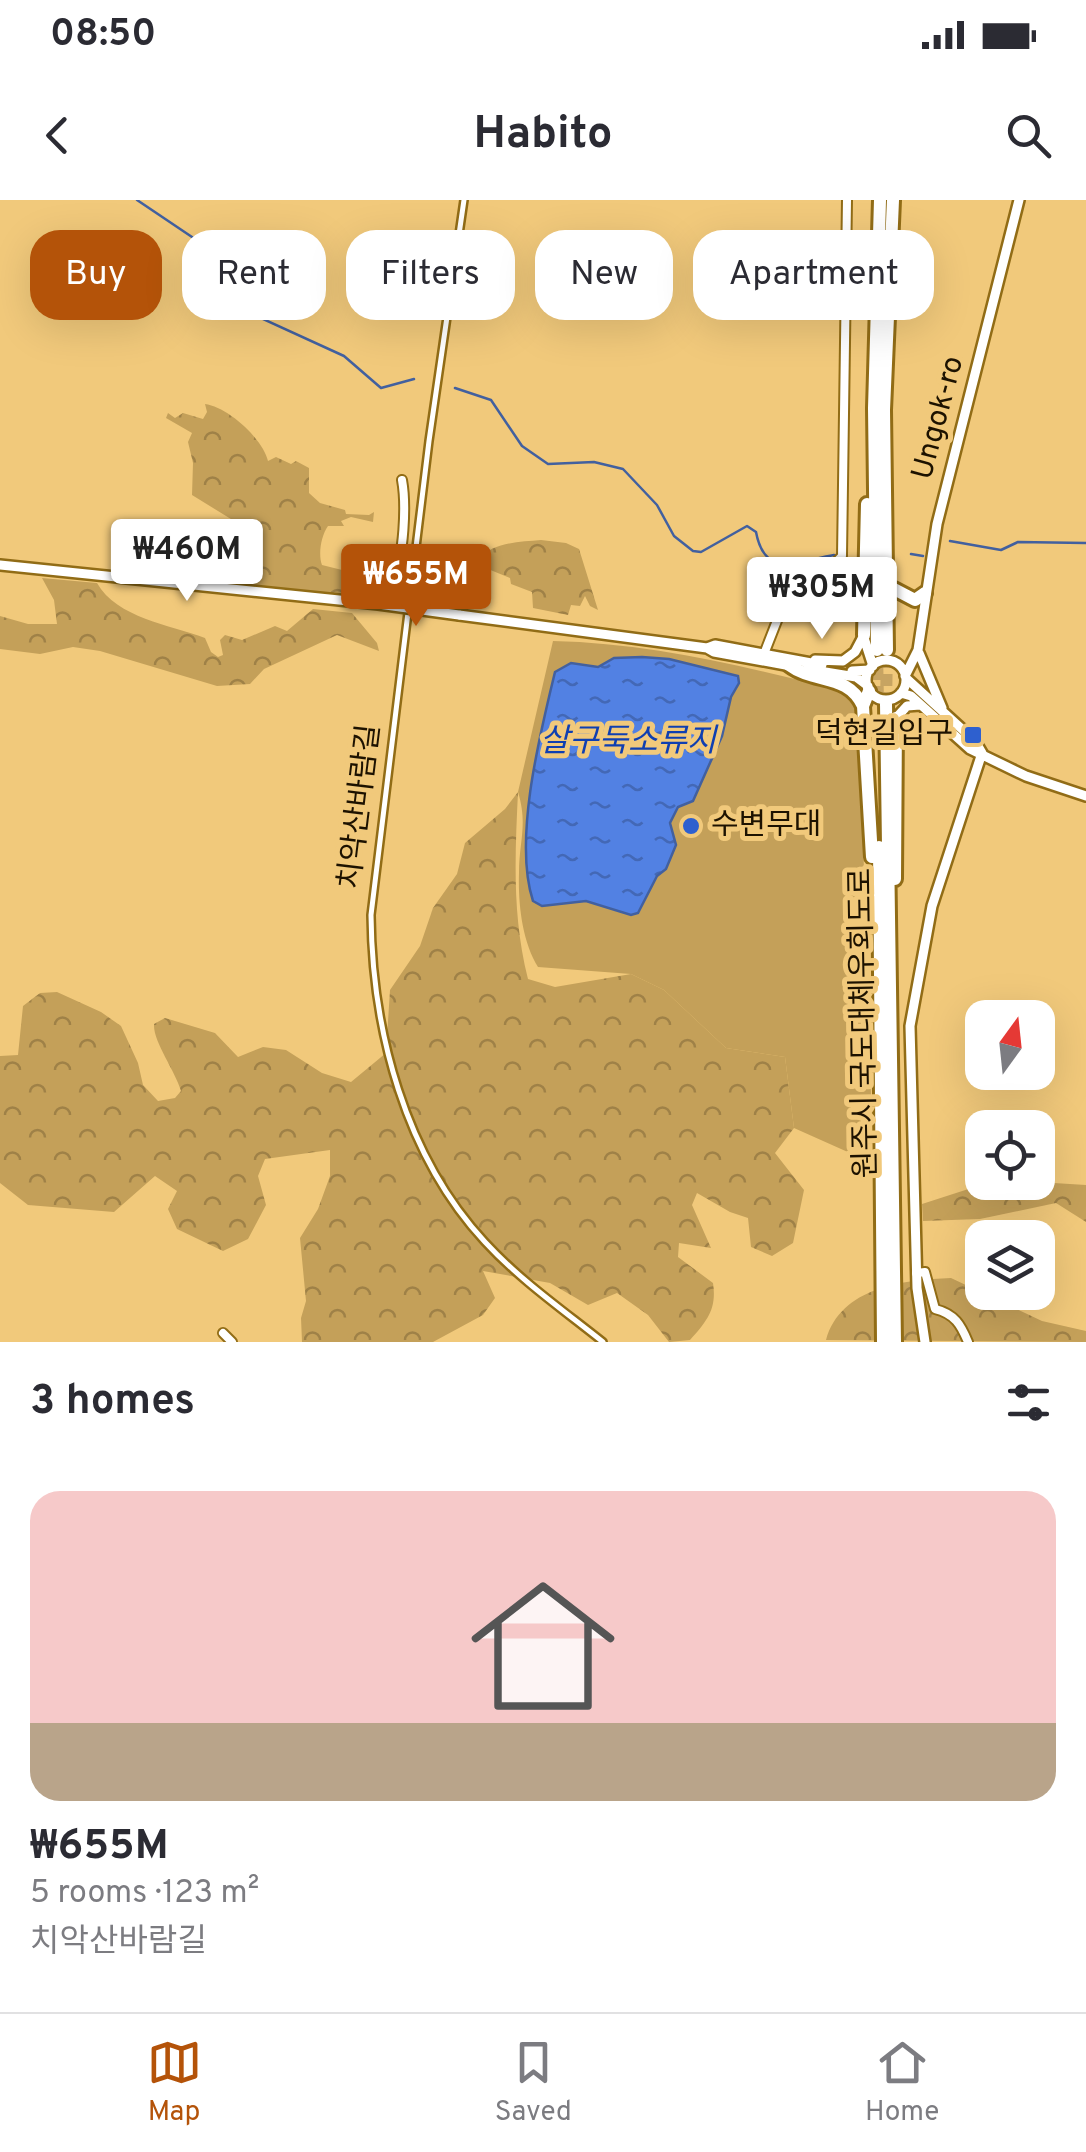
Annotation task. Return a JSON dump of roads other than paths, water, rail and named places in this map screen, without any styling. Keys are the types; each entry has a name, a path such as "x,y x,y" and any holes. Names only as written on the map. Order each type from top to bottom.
{"highway":[{"path":"880,200 879,409 895,664"},
{"path":"864,635 868,428 879,409 893,200"},
{"path":"879,409 890,429 895,664"},
{"path":"894,589 916,600 926,593"},
{"path":"789,662 796,671 846,684 858,696 885,701"},
{"path":"868,688 885,701"},
{"name":"원주시 국도대체우회도로","path":"883,1342 885,701"},
{"path":"885,921 897,861 896,718"},
{"name":"원주시 국도대체우회도로","path":"885,921 895,1342"}],"street":[{"name":"치악산바람길","path":"464,200 426,460 373,896 371,966 384,1041 420,1146 451,1198 516,1272 602,1342"},
{"path":"764,654 796,572 836,563 842,556 847,200"},
{"name":"Ungok-ro","path":"918,650 937,524 1019,200"},
{"path":"350,602 392,577 400,561 402,480"},
{"path":"0,565 378,604 858,672 882,661 895,664 982,752"},
{"path":"789,662 838,663 854,652 864,635"},
{"path":"864,635 871,668 868,688"},
{"path":"707,648 715,645 764,654 856,677 885,701 896,718 908,706 920,706"},
{"path":"885,701 895,664 918,650 945,715"},
{"path":"885,701 911,696 970,749 1016,772 1086,796"},
{"path":"925,1342 916,1273 910,1026 932,906 982,752"},
{"path":"916,1273 924,1272 935,1309 959,1322 968,1342"},
{"path":"222,1333 232,1342"}],"water":[{"name":"살구둑소류지","path":"614,658 669,659 738,676 722,736 693,801 678,807 670,823 676,845 638,913 631,915 586,901 542,906 533,901 528,876 527,818 555,672 571,663 598,667"}],"waterway":[{"path":"137,200 192,237 222,266 240,302 252,314 344,356 381,388 414,379"},
{"path":"455,388 491,400 522,446 548,464 594,462 623,469 657,505 674,536 693,551 701,552 747,526 756,532 760,547 775,562 796,563 834,555"},
{"path":"950,541 1001,550 1018,542 1086,543"},
{"path":"911,554 923,556"}],"tunnel":[{"path":"877,650 878,704"},
{"path":"886,704 887,650"}],"place":[{"name":"덕현길입구","path":"973,735"},
{"name":"수변무대","path":"691,826"}]}
